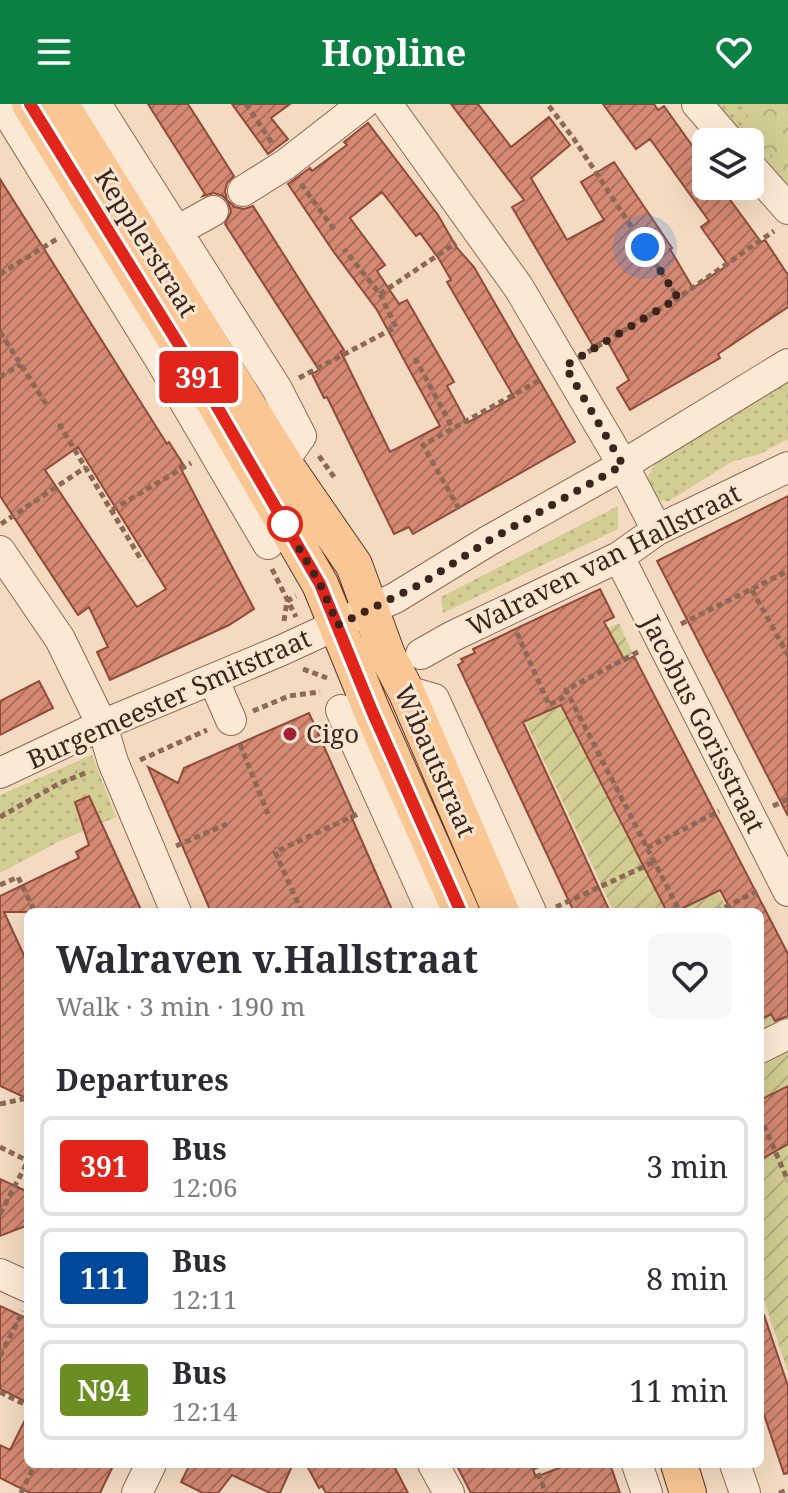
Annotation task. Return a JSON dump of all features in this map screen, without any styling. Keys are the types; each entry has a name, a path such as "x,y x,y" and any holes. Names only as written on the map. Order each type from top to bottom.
{"main road":[{"name":"Kepplerstraat","path":"30,104 200,379 307,561 338,625"},
{"name":"Kepplerstraat","path":"60,104 283,462 354,565 371,609"},
{"name":"Wibautstraat","path":"371,609 387,655 519,905"},
{"name":"Wibautstraat","path":"338,625 356,720 459,908"},
{"path":"680,1468 688,1493"}],"street":[{"name":"Kepplerstraat","path":"2,104 214,449 268,544"},
{"name":"Kepplerstraat","path":"96,104 277,389 301,436 283,462"},
{"path":"243,191 286,164 363,104"},
{"path":"387,104 519,288 623,465 657,530"},
{"path":"697,104 718,128"},
{"path":"764,190 782,220"},
{"path":"177,231 213,211"},
{"path":"371,609 421,584 488,541 623,465 788,364"},
{"path":"164,367 200,379"},
{"name":"Walraven van Hallstraat","path":"421,654 619,557 657,530 788,467"},
{"path":"0,551 60,639 102,725 113,762 174,908"},
{"name":"Jacobus Gorisstraat","path":"619,557 785,885"},
{"name":"Burgemeester Smitstraat","path":"0,773 102,725 371,609"},
{"path":"213,679 231,720"},
{"name":"Wibautstraat","path":"356,720 383,802 430,908"},
{"path":"764,1046 788,1034"},
{"path":"0,1274 24,1285"},
{"path":"137,1493 149,1468"},
{"path":"435,1468 449,1493"},
{"path":"638,1468 647,1493"},
{"path":"736,1468 745,1493"}],"path":[{"path":"246,104 336,232"},
{"path":"549,106 678,298"},
{"path":"459,509 423,445 565,366 678,298 782,220"},
{"path":"0,274 77,228"},
{"path":"380,294 477,229"},
{"path":"277,389 396,327 380,294 344,249"},
{"path":"0,332 46,404"},
{"path":"415,358 453,429"},
{"path":"0,377 21,364"},
{"path":"59,424 142,561"},
{"path":"112,510 214,449"},
{"path":"0,524 86,467"},
{"path":"678,908 566,690 788,571"},
{"path":"752,590 788,655"},
{"path":"507,611 549,705 568,695"},
{"path":"0,817 60,783 113,762 136,762 231,720 268,814"},
{"path":"647,848 742,800"},
{"path":"300,908 275,852 383,802"},
{"path":"153,856 227,824"},
{"path":"519,905 654,862"},
{"path":"0,885 18,877 33,908"},
{"path":"726,908 785,885"},
{"path":"0,1104 24,1099"},
{"path":"764,1125 788,1181"},
{"path":"0,1147 24,1159"},
{"path":"0,1214 24,1169"},
{"path":"0,1356 24,1309"},
{"path":"0,1392 24,1404"},
{"path":"21,1493 33,1468"},
{"path":"536,1468 546,1493"},
{"path":"779,1493 788,1490"}],"green space":[{"path":"715,104 788,104 788,196 764,166 764,128 733,128"},
{"path":"740,104 780,104 788,108 788,181 764,142 764,128 755,128"},
{"path":"788,382 788,439 760,454 731,462 669,501 654,496 645,481 656,463"},
{"path":"618,506 618,529 443,613 441,597"},
{"path":"619,623 633,654 604,669 727,908 612,908 504,675"},
{"path":"92,755 116,817 60,841 0,873 0,795"},
{"path":"764,980 788,1027 778,1034 788,1054 788,1372 764,1300"}],"building":[{"path":"148,104 188,104 234,176 227,183 227,200 235,207 244,209 253,206 344,350 341,352 390,452 440,426 377,310 288,184 347,145 344,142 368,123 438,215 457,248 474,267 575,442 413,534 409,527 394,534 327,397 324,398 312,374 319,370 225,224 231,212 228,202 223,196 214,193 203,196 205,194","holes":["382,192 416,236 420,233 439,259 451,280 447,282 514,397 467,423 447,386 454,382 407,300 399,304 377,271 385,265 350,218"]},
{"path":"232,104 290,104 271,118 288,139 268,154"},
{"path":"451,104 478,104 511,147 549,117 570,145 531,178 567,240 604,220 581,182 614,162 672,248 693,288 728,265 701,227 709,221 694,200 730,200 761,242 765,240 788,275 788,307 718,354 720,358 630,410 617,388 629,380 606,339 593,346 512,207 524,200"},
{"path":"603,104 654,104 658,110 664,106 692,145 692,197 650,139 636,149"},
{"path":"0,179 167,444 169,442 183,464 180,467 254,609 229,625 110,680 97,652 108,647 89,607 78,615 0,496","holes":["78,447 166,589 137,607 45,470"]},
{"path":"788,496 788,816 657,561"},
{"path":"600,589 614,617 604,622 625,661 634,656 788,954 788,1016 775,1021 771,1014 764,1018 764,908 730,908 720,890 683,908 665,908 561,705 523,722 608,908 572,908 458,665 463,662 461,659 475,653 473,649"},
{"path":"39,681 53,708 0,735 0,701"},
{"path":"309,713 391,908 209,908 148,767 178,783 184,768"},
{"path":"89,796 140,908 24,908 24,912 4,912 24,955 24,1097 0,1086 0,896 79,858 76,852 89,845 75,802"},
{"path":"788,1086 788,1144 764,1158 764,1098"},
{"path":"0,1179 24,1190 24,1227 0,1236"},
{"path":"0,1306 24,1317 24,1401 0,1389"},
{"path":"764,1315 788,1386 788,1473 784,1474 764,1415"},
{"path":"24,1422 24,1468 112,1468 100,1493 30,1493 0,1478 0,1445 10,1450"},
{"path":"188,1468 291,1468 280,1493 270,1493 232,1475 218,1493 203,1493 181,1482"},
{"path":"308,1468 395,1468 408,1493 326,1493 322,1486 319,1488"},
{"path":"458,1468 533,1468 536,1477 559,1468 611,1468 620,1493 471,1493"}],"bus line":[{"name":"391","path":"30,104 215,403 320,584 354,670 459,908"}],"place":[{"name":"Cigo","path":"290,734"}],"route":[{"path":"285,524 320,584 338,625 421,584 488,541 623,465 565,366 678,298 645,247"}]}
